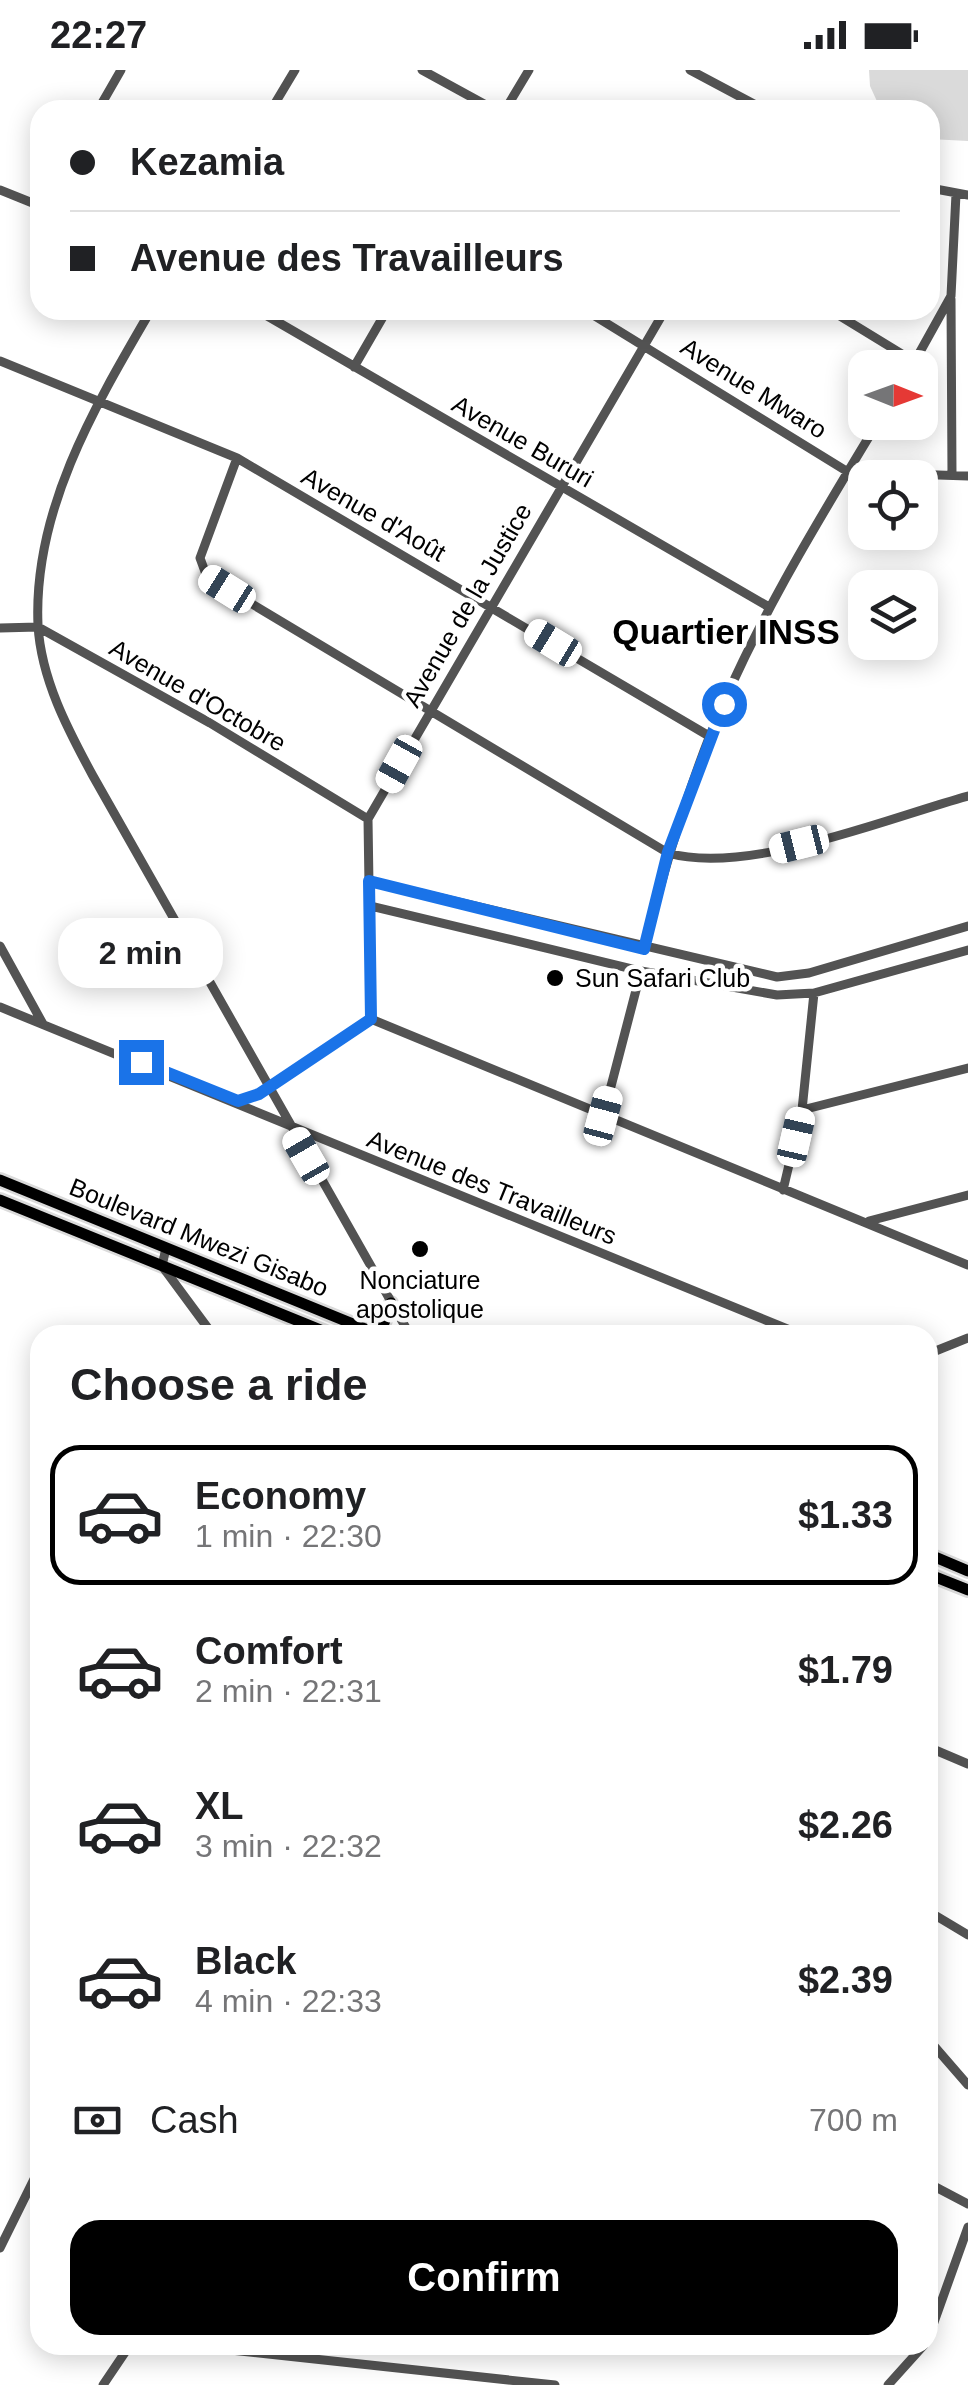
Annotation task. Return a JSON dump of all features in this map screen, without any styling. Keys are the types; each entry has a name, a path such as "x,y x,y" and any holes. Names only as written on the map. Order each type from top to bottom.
{"main road":[{"name":"Boulevard Mwezi Gisabo","path":"0,1180 355,1325"},
{"name":"Boulevard Mwezi Gisabo","path":"0,1200 308,1325"},
{"path":"382,1325 392,1303"},
{"path":"938,1558 968,1571"},
{"path":"938,1578 968,1590"}],"street":[{"path":"104,100 121,70"},
{"path":"277,100 294,70"},
{"path":"422,70 476,100"},
{"path":"511,100 529,70"},
{"path":"690,70 746,100"},
{"path":"0,190 30,202"},
{"path":"952,475 950,296 962,194"},
{"path":"940,314 950,296"},
{"path":"145,320 98,400 50,522 40,581 38,627 50,681 68,730 404,1325"},
{"name":"Avenue Bururi","path":"274,320 769,607"},
{"path":"354,366 381,320"},
{"name":"Avenue Mwaro","path":"604,320 848,472"},
{"name":"Avenue de la Justice","path":"368,820 559,485 659,320"},
{"path":"845,320 891,350"},
{"path":"921,350 937,320"},
{"name":"Avenue d'Août","path":"0,361 237,458 709,736"},
{"path":"237,458 202,551 202,572 668,852 688,858 741,856 968,796"},
{"path":"644,949 668,852 709,736 769,607 848,472"},
{"path":"938,475 968,476"},
{"path":"0,628 38,627"},
{"name":"Avenue d'Octobre","path":"38,627 210,723 368,820"},
{"path":"368,820 371,1019"},
{"path":"369,881 644,949 777,977 810,972 968,926"},
{"path":"371,906 641,971 777,995 814,994 968,950"},
{"path":"0,946 44,1024"},
{"path":"603,1116 641,971"},
{"path":"783,1190 802,1110 814,994"},
{"name":"Avenue des Travailleurs","path":"0,1007 238,1101 289,1126 777,1325"},
{"path":"238,1101 267,1087 371,1019"},
{"path":"371,1019 968,1265"},
{"path":"802,1110 968,1068"},
{"path":"869,1221 968,1196"},
{"path":"166,1248 162,1266 205,1325"},
{"path":"938,1350 968,1338"},
{"path":"938,1751 968,1764"},
{"path":"938,1918 968,1934"},
{"path":"938,2050 968,2085"},
{"path":"0,2248 30,2187"},
{"path":"938,2188 968,2204"},
{"path":"938,2309 968,2227"},
{"path":"103,2385 123,2355"},
{"path":"277,2355 555,2385"},
{"path":"888,2385 915,2355"}],"shaded area":[{"path":"869,70 968,70 968,141 940,140 940,100 876,100"}],"place":[{"name":"Sun Safari Club","path":"555,978"},
{"name":"Nonciature apostolique","path":"420,1249"}],"district":[{"name":"Quartier INSS","path":"726,631"}],"route":[{"path":"141,1062 238,1101 249,1099 371,1019 369,881 644,949 668,852 724,704"}]}
